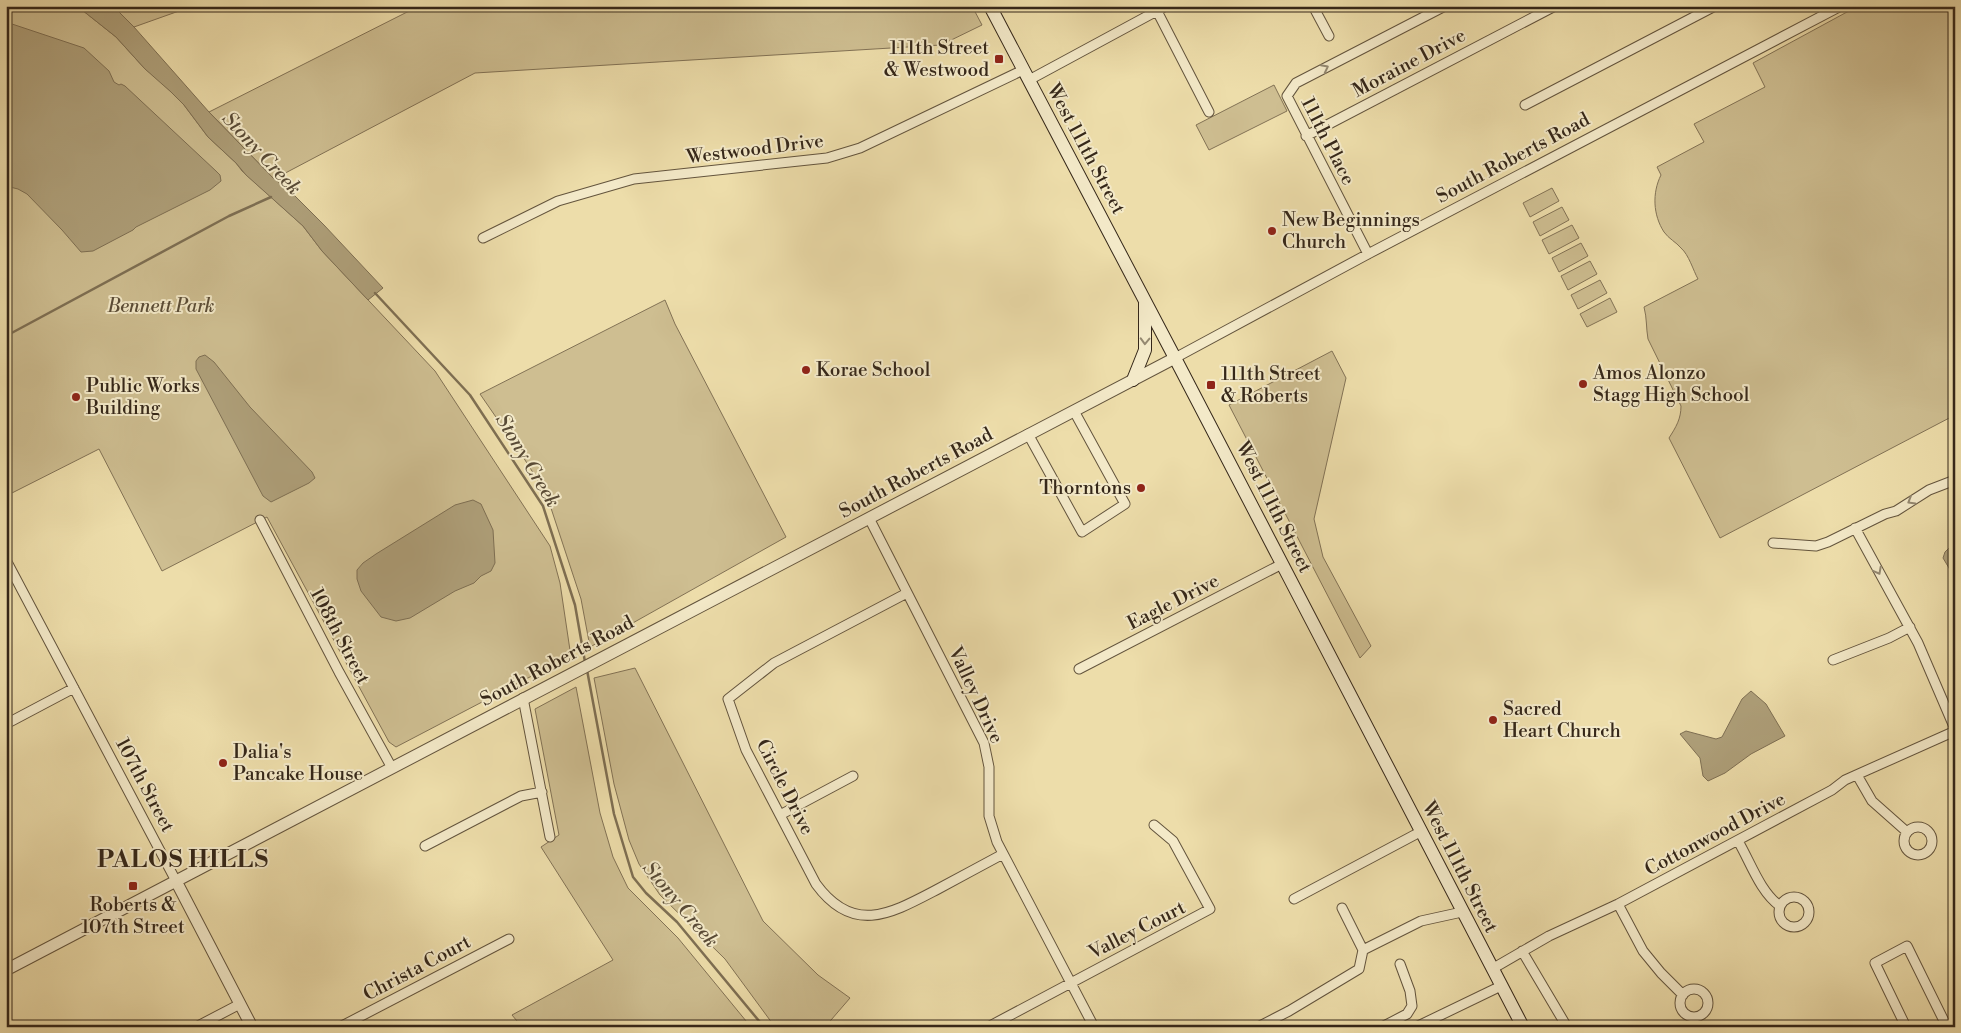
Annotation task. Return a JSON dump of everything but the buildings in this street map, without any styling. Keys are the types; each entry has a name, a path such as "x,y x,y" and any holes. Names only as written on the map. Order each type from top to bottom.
{"main road":[{"name":"West 111th Street","path":"990,6 1522,1027"},
{"path":"1133,380 1146,344 1145,301"}],"street":[{"path":"1313,6 1329,36"},
{"name":"111th Place","path":"1368,254 1287,96 1296,83 1445,6"},
{"name":"Moraine Drive","path":"1306,136 1555,6"},
{"path":"1525,105 1715,6"},
{"name":"South Roberts Road","path":"6,970 1175,358 1368,254 1841,6"},
{"name":"Westwood Drive","path":"483,238 558,201 634,179 827,158 852,151 1026,75 1161,8"},
{"path":"1161,8 1209,112"},
{"path":"1028,434 1082,532 1125,504 1074,411"},
{"path":"1773,543 1816,546 1828,542 1855,528 1896,511 1929,490 1955,480"},
{"name":"Valley Drive","path":"869,518 984,743 989,767 988,816 993,834 1094,1027"},
{"name":"108th Street","path":"260,520 392,768"},
{"path":"1855,528 1910,627 1955,730"},
{"name":"107th Street","path":"6,560 10,576 74,688 252,1027"},
{"name":"Eagle Drive","path":"1079,669 1282,564"},
{"name":"Circle Drive","path":"907,593 774,663 728,699 746,750 821,891 839,907 858,914 881,915 892,912 1003,854"},
{"path":"1833,660 1889,638 1910,627"},
{"path":"6,724 74,688"},
{"path":"524,698 550,837"},
{"name":"Cottonwood Drive","path":"1492,969 1549,936 1618,904 1857,775 1955,730"},
{"path":"1857,775 1872,801 1907,832"},
{"path":"780,815 853,776"},
{"path":"424,846 521,796 542,792"},
{"name":"Valley Court","path":"988,1027 1210,910 1173,841 1154,825"},
{"path":"1294,899 1420,832"},
{"path":"1738,840 1762,886 1775,903 1780,906"},
{"path":"1618,904 1643,951 1660,973 1683,995"},
{"path":"1258,1027 1289,1011 1359,969 1363,950 1342,908"},
{"path":"1363,950 1421,921 1462,912"},
{"name":"Christa Court","path":"340,1027 509,939"},
{"path":"1906,1027 1875,963 1907,946 1947,1027"},
{"path":"1522,951 1567,1027"},
{"path":"1382,1027 1407,1014 1412,1009 1411,996 1400,964"},
{"path":"1416,1027 1434,1023 1501,986"},
{"path":"196,1027 240,1004"}],"green space":[{"name":"Bennett Park","path":"6,6 77,6 116,37 145,69 157,78 184,105 208,137 242,171 303,226 322,251 435,371 550,546 560,583 571,657 396,747 389,742 267,517 162,571 99,449 6,496"},
{"path":"113,6 193,6 134,27"},
{"path":"419,6 972,6 982,25 941,45 475,73 274,179 209,112"},
{"path":"1858,6 1955,6 1955,415 1720,538 1669,438 1678,423 1681,406 1648,339 1644,307 1698,279 1684,251 1668,237 1660,225 1655,204 1656,189 1661,175 1657,167 1704,142 1694,124 1765,87 1753,63"},
{"path":"1274,85 1287,111 1209,150 1196,125"},
{"path":"1552,188 1559,201 1530,217 1523,203"},
{"path":"1562,207 1569,220 1540,236 1533,222"},
{"path":"1572,225 1579,238 1549,254 1542,240"},
{"path":"1581,243 1588,256 1559,272 1552,258"},
{"path":"1590,261 1597,274 1568,290 1561,276"},
{"path":"1600,280 1607,293 1578,309 1571,295"},
{"path":"1610,298 1617,312 1587,327 1580,314"},
{"path":"665,300 675,324 786,537 590,647 581,599 546,493 480,394"},
{"path":"1332,351 1346,378 1314,519 1323,557 1371,646 1360,658 1229,405"},
{"path":"635,668 763,921 818,975 850,998 825,1027 775,1027 725,959 660,895 639,864 629,840 614,784 594,678"},
{"path":"576,687 600,813 613,857 628,888 678,938 751,1027 522,1027 512,1015 613,960 541,847 559,835 535,709"}],"shaded area":[{"path":"77,6 113,6 209,112 274,179 288,189 324,225 383,288 368,300 322,251 303,226 246,175 208,137 184,105 145,69 116,37"},
{"path":"6,22 84,48 109,71 114,82 125,86 216,171 220,175 221,181 210,190 93,251 81,252 27,194 6,186"},
{"path":"205,355 214,362 250,407 312,472 315,478 309,483 271,502 263,496 196,369 196,361 199,357"},
{"path":"473,500 481,504 493,530 495,563 491,571 481,576 474,583 455,591 410,618 396,621 381,617 361,591 357,579 357,570 376,554 455,505"},
{"path":"1955,542 1955,578 1943,558 1945,552"},
{"path":"1751,691 1766,704 1785,736 1751,754 1725,773 1708,781 1703,776 1700,758 1680,734 1686,731 1716,739 1722,737 1742,699"}],"waterway":[{"path":"6,336 229,216 271,197"},
{"name":"Stony Creek","path":"375,293 470,395 543,506 575,605 585,662"},
{"name":"Stony Creek","path":"587,670 614,814 633,877 646,893 677,922 764,1027"}],"place":[{"name":"111th Street & Westwood","path":"999,59"},
{"name":"New Beginnings Church","path":"1272,231"},
{"name":"Korae School","path":"806,370"},
{"name":"Amos Alonzo Stagg High School","path":"1583,384"},
{"name":"111th Street & Roberts","path":"1211,385"},
{"name":"Public Works Building","path":"76,397"},
{"name":"Thorntons","path":"1141,488"},
{"name":"Sacred Heart Church","path":"1493,720"},
{"name":"Dalia's Pancake House","path":"223,763"},
{"name":"Roberts & 107th Street","path":"133,886"}],"district":[{"name":"PALOS HILLS","path":"183,860"}]}
